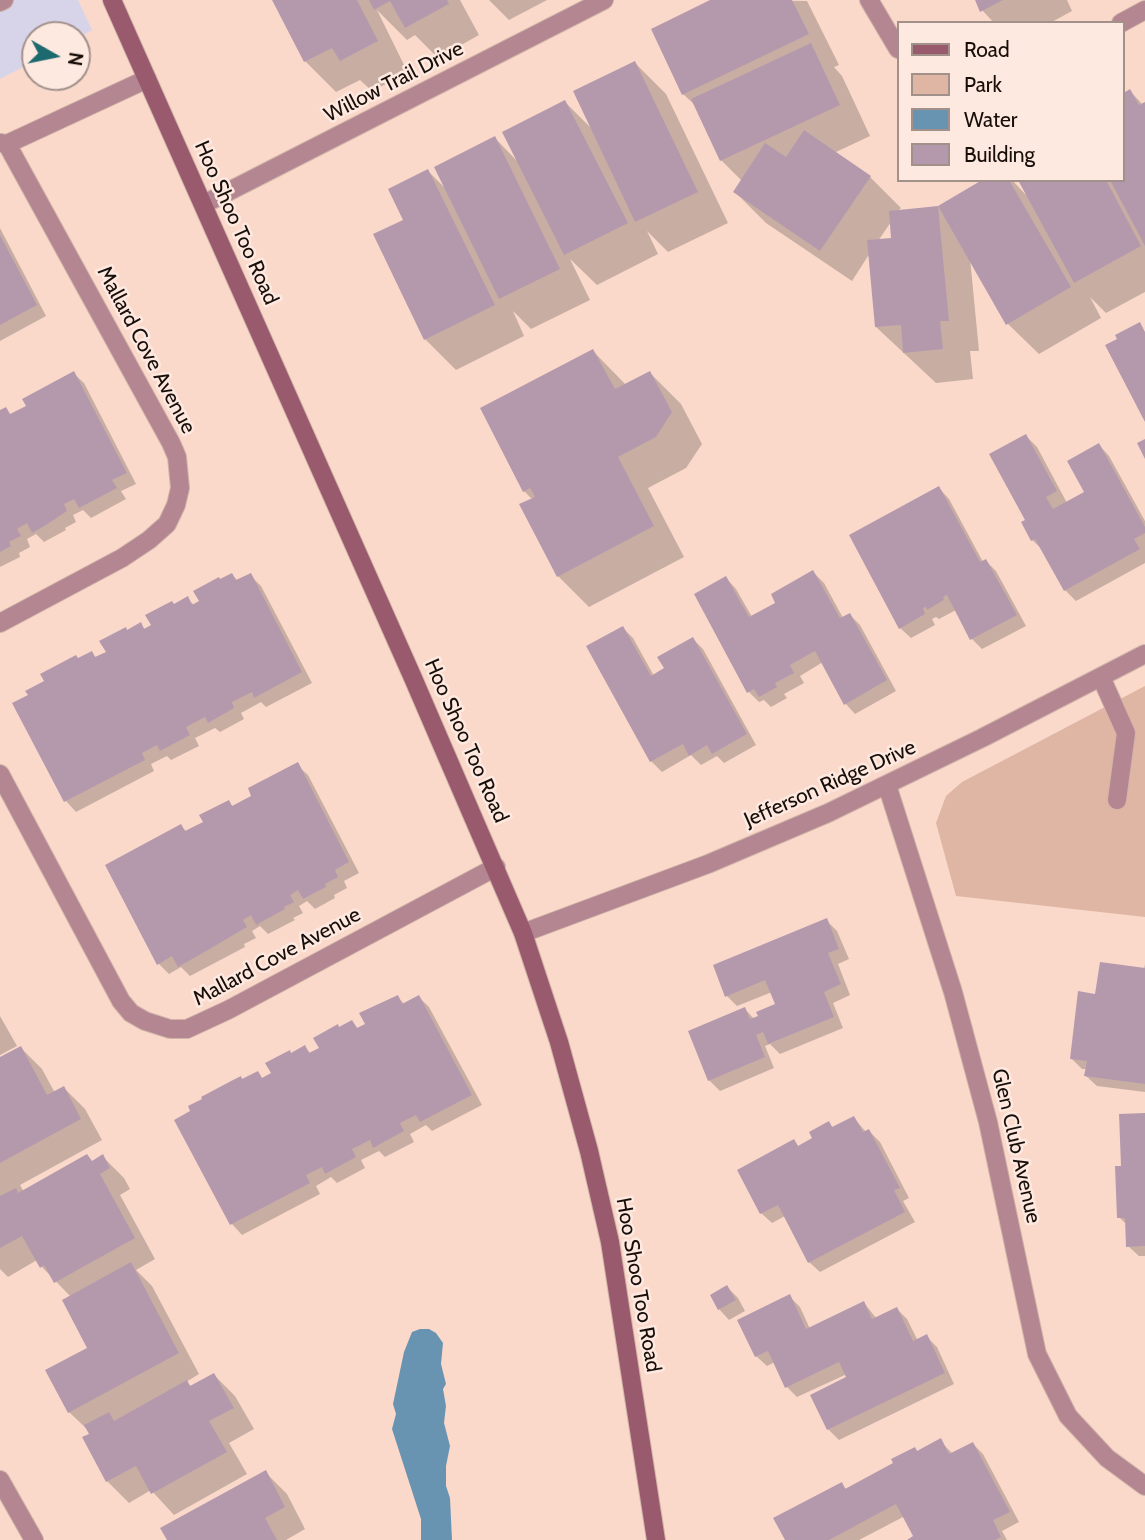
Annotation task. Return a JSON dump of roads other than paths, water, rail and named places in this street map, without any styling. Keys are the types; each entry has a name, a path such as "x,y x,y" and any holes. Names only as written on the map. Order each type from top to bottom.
{"street":[{"name":"Hoo Shoo Too Road","path":"112,0 523,933 559,1042 607,1229 656,1540"},
{"name":"Willow Trail Drive","path":"204,204 604,0"},
{"path":"869,0 897,47"},
{"path":"1124,21 1145,10"},
{"path":"4,143 147,79"},
{"name":"Mallard Cove Avenue","path":"0,623 122,558 149,540 167,524 180,488 177,457 171,443 4,143"},
{"name":"Jefferson Ridge Drive","path":"523,933 708,864 887,785 1145,654"},
{"path":"1101,677 1126,733 1116,800"},
{"name":"Mallard Cove Avenue","path":"0,774 121,1001 131,1013 170,1030 187,1029 228,1010 496,867"},
{"name":"Glen Club Avenue","path":"887,785 953,992 989,1122 1037,1354 1068,1416 1107,1458 1145,1486"},
{"path":"0,1480 34,1540"}],"water":[{"path":"429,1329 436,1333 443,1343 441,1364 446,1384 443,1389 446,1406 444,1423 450,1446 446,1486 450,1498 452,1540 421,1540 421,1519 392,1429 396,1414 393,1404 404,1352 412,1332"}]}
